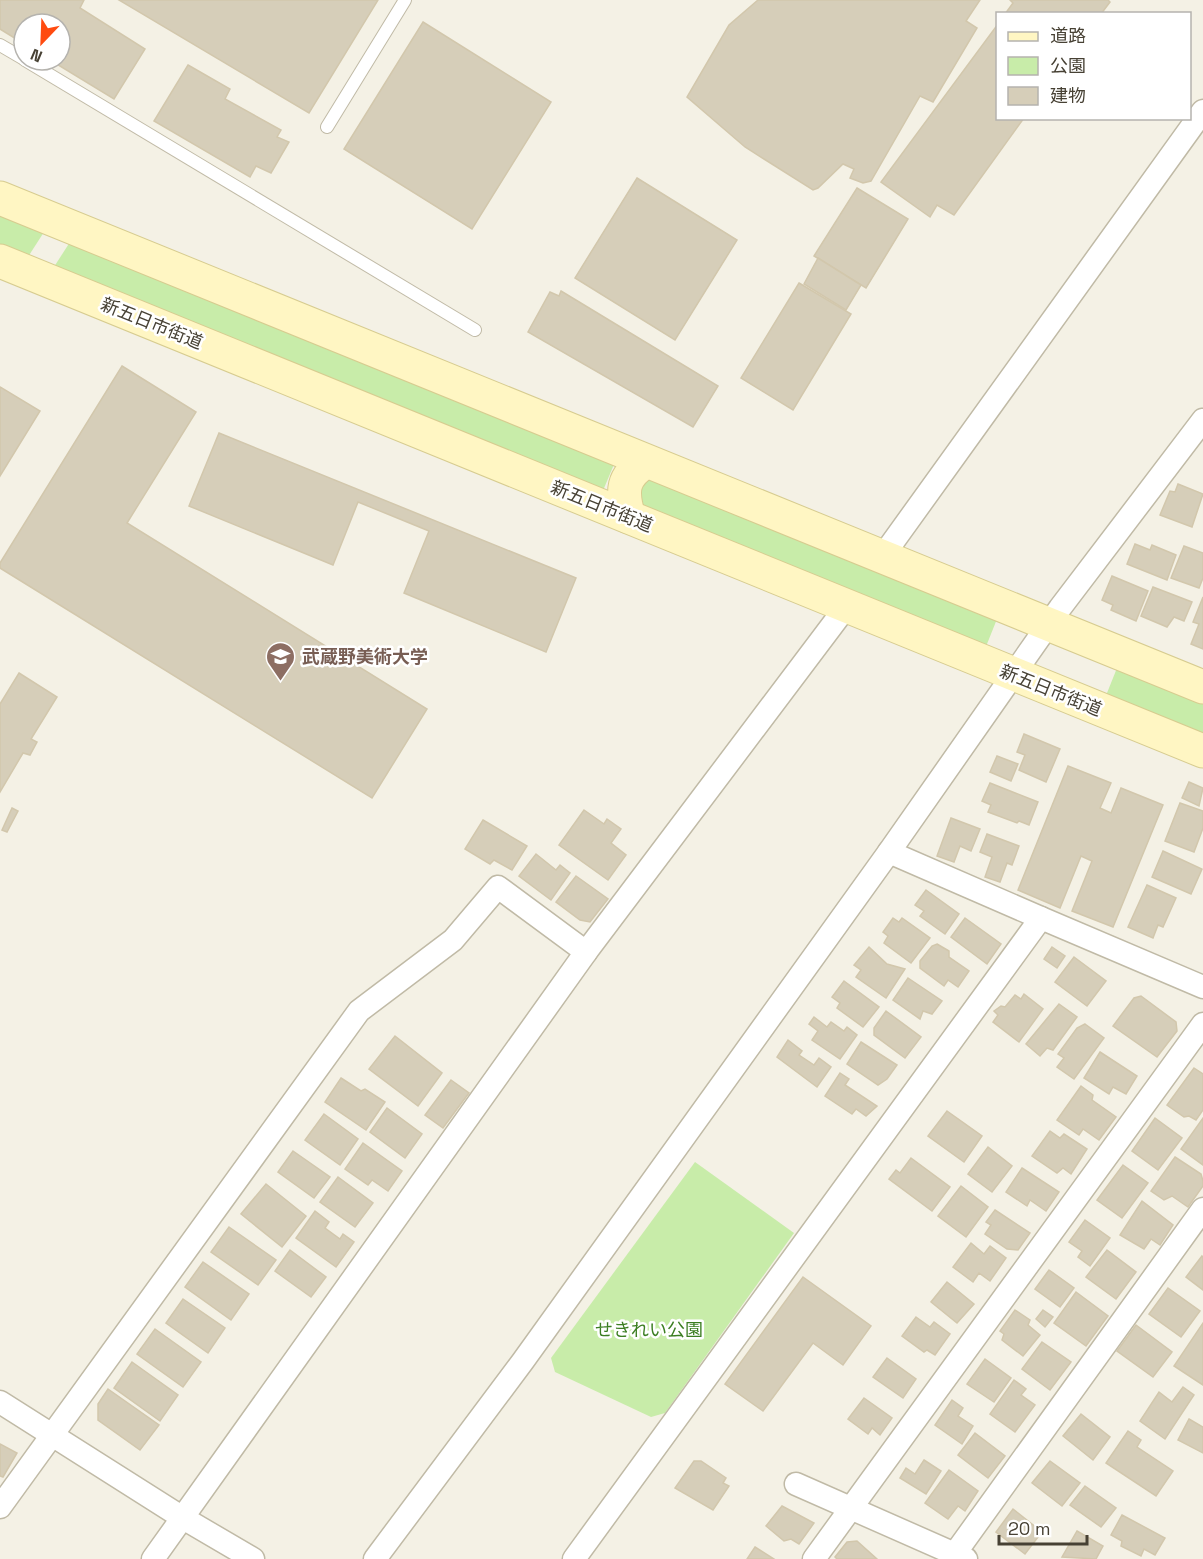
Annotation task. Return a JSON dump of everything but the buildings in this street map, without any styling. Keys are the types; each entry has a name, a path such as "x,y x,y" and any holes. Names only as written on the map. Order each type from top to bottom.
{"street":[{"path":"882,556 1203,111"},
{"path":"0,198 1203,687"},
{"name":"新五日市街道","path":"0,261 1203,752"},
{"path":"375,1559 523,1361 889,852 1048,624 1194,450 1203,420"},
{"path":"629,517 623,495 626,480 632,470 645,462"},
{"path":"153,1559 586,952 846,607"},
{"path":"889,852 1203,987"},
{"path":"0,1507 359,1011 453,940 498,887 586,952"},
{"path":"574,1559 1041,918"},
{"path":"813,1559 1203,1024"},
{"path":"796,1484 957,1557 1203,1209"},
{"path":"0,1402 183,1518 253,1559"}],"lane":[{"path":"327,127 405,0"},
{"path":"45,72 475,330"}],"green space":[{"path":"0,214 44,232 26,260 0,249"},
{"path":"70,242 615,462 602,493 52,270"},
{"path":"649,478 997,619 985,649 641,509 633,493"},
{"path":"1117,668 1203,702 1203,738 1105,698"},
{"name":"せきれい公園","path":"695,1162 794,1233 665,1413 651,1417 555,1372 551,1358"}],"place":[{"name":"武蔵野美術大学","path":"281,682"}]}
